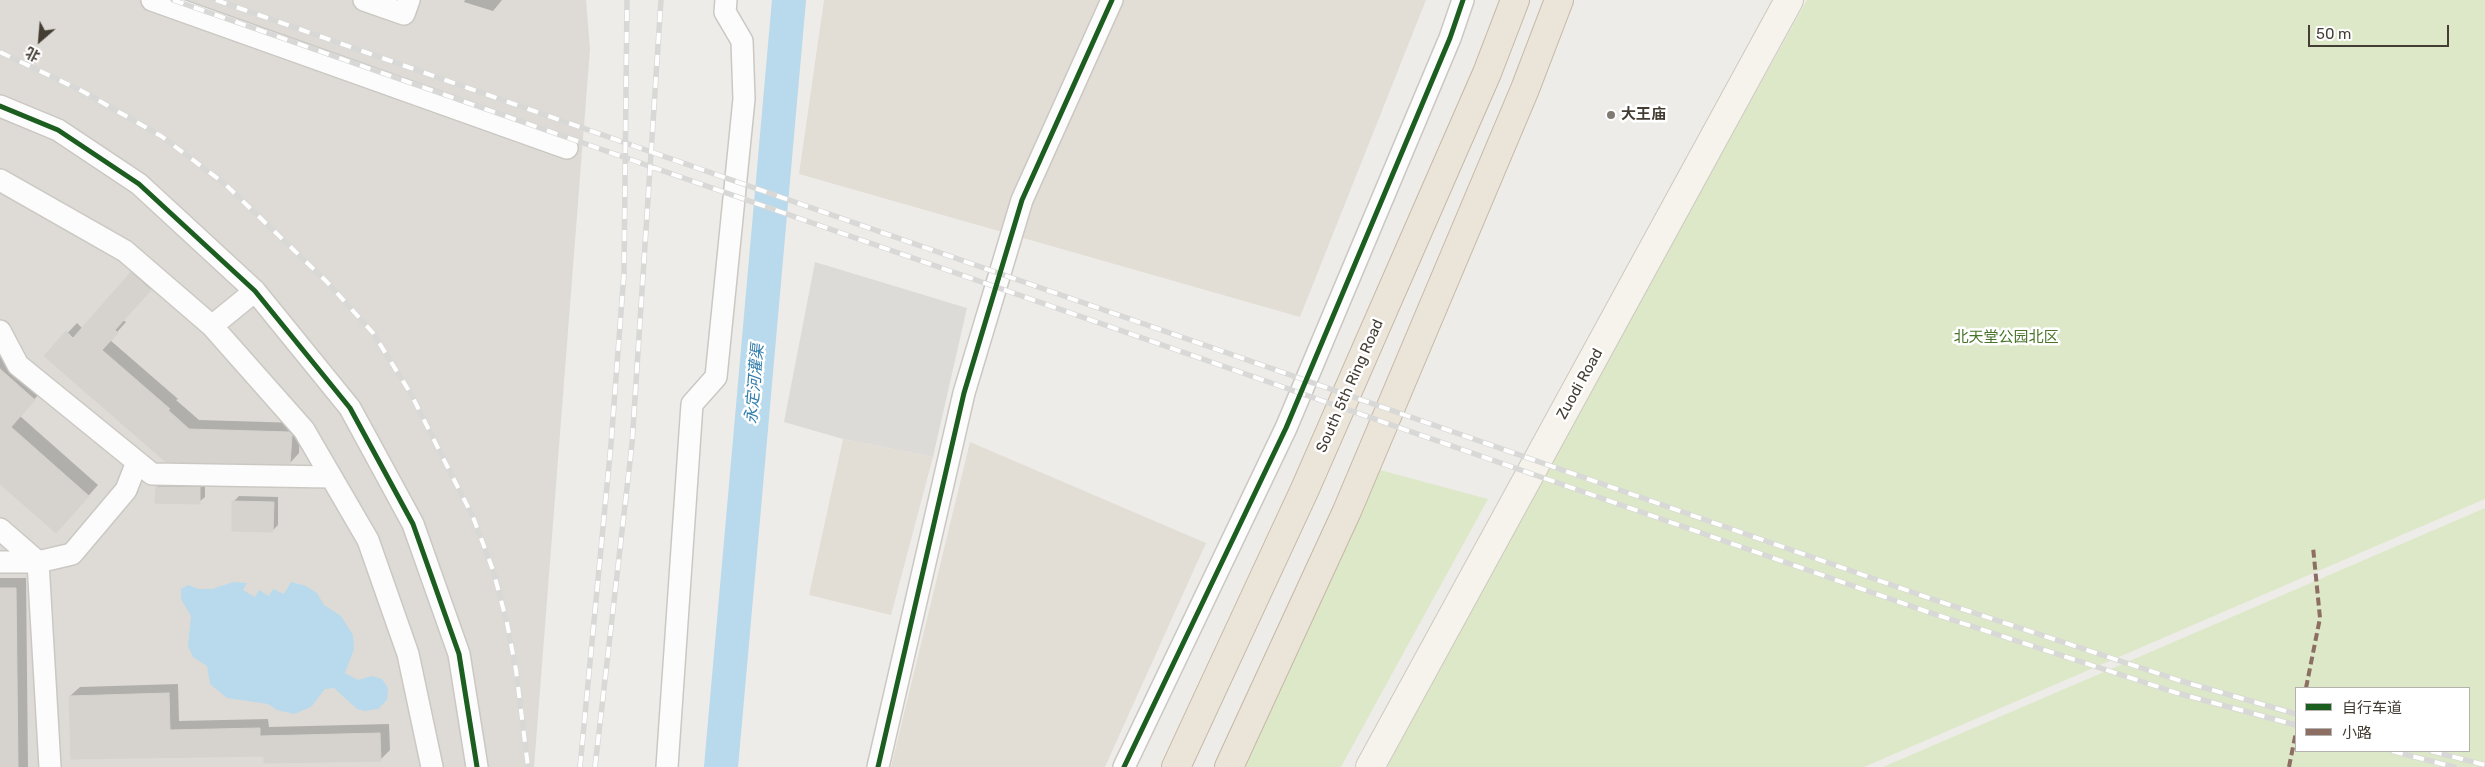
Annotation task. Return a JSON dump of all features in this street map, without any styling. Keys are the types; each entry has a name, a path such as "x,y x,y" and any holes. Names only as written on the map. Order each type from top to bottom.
{"highway":[{"name":"South 5th Ring Road","path":"1176,767 1305,489 1487,74 1515,0"},
{"path":"1229,767 1347,511 1521,98 1559,0"}],"main road":[{"name":"Zuodi Road","path":"1370,767 1789,0"}],"street":[{"path":"152,0 567,148"},
{"path":"364,0 404,14 409,0"},
{"path":"667,767 692,404 716,377 744,99 742,41 725,12 726,0"},
{"path":"878,767 964,393 1022,200 1112,0"},
{"path":"1124,767 1286,428 1450,38 1463,0"},
{"path":"0,106 58,130 139,184 255,291 350,408 413,524 459,654 477,767"},
{"path":"0,180 125,251 212,326 304,430 368,540 408,654 432,767"},
{"path":"212,326 255,291"},
{"path":"0,332 18,365 152,474 331,477"},
{"path":"0,562 38,562 72,554 126,490 137,462"},
{"path":"0,529 38,562 50,767"}],"shaded area":[{"path":"0,0 586,0 590,49 534,767 0,767"},
{"path":"824,0 1426,0 1300,317 799,174"},
{"path":"815,262 967,308 933,457 843,439 784,422"},
{"path":"843,439 933,457 891,615 809,595"},
{"path":"970,442 1206,543 1105,767 891,767"}],"green space":[{"name":"北天堂公园北区","path":"1807,0 2485,0 2485,499 1864,767 1387,767 1570,427"},
{"path":"1380,470 1488,499 1341,767 1245,767"},
{"path":"2485,508 2485,767 1883,767"}],"water":[{"path":"233,582 247,583 243,590 255,597 259,590 269,596 273,589 284,594 291,582 306,586 317,593 324,605 341,616 353,635 354,649 345,673 358,680 372,676 382,679 388,688 387,700 378,709 365,711 357,709 334,688 325,689 311,707 294,714 277,710 268,704 227,698 210,684 207,666 193,657 188,646 191,616 181,599 181,589 188,585 199,589 212,589"}],"building":[{"path":"131,272 151,290 115,330 118,333 102,350 170,409 168,410 189,429 289,432 292,435 290,464 166,462 44,356 66,331 73,338"},
{"path":"0,369 35,400 11,427 89,496 56,533 0,484"},
{"path":"156,487 200,487 200,504 155,503"},
{"path":"232,501 274,502 273,532 232,531"},
{"path":"0,588 16,588 18,767 0,767"},
{"path":"169,693 170,730 260,728 260,736 380,733 381,761 264,763 264,756 71,759 69,696"}],"waterway":[{"name":"永定河灌渠","path":"721,767 789,0"}],"railway":[{"path":"173,0 1928,612 2177,693 2295,725"},
{"path":"216,0 1932,599 2181,681 2295,714"},
{"path":"580,767 611,444 624,273 627,0"},
{"path":"595,767 632,444 661,0"},
{"path":"0,52 82,91 161,136 225,184 327,282 373,333 411,394 473,517 493,570 507,623 516,670 528,767"},
{"path":"2396,752 2454,767"},
{"path":"2435,752 2485,765"}],"marked path":[{"path":"2306,687 2320,618 2313,547"},
{"path":"2289,767 2295,737"}],"cycle path":[{"path":"878,767 964,393 1022,200 1112,0"},
{"path":"1124,767 1286,428 1450,38 1463,0"},
{"path":"0,106 58,130 139,184 255,291 350,408 413,524 459,654 477,767"}],"place":[{"name":"大王庙","path":"1611,115"}]}
